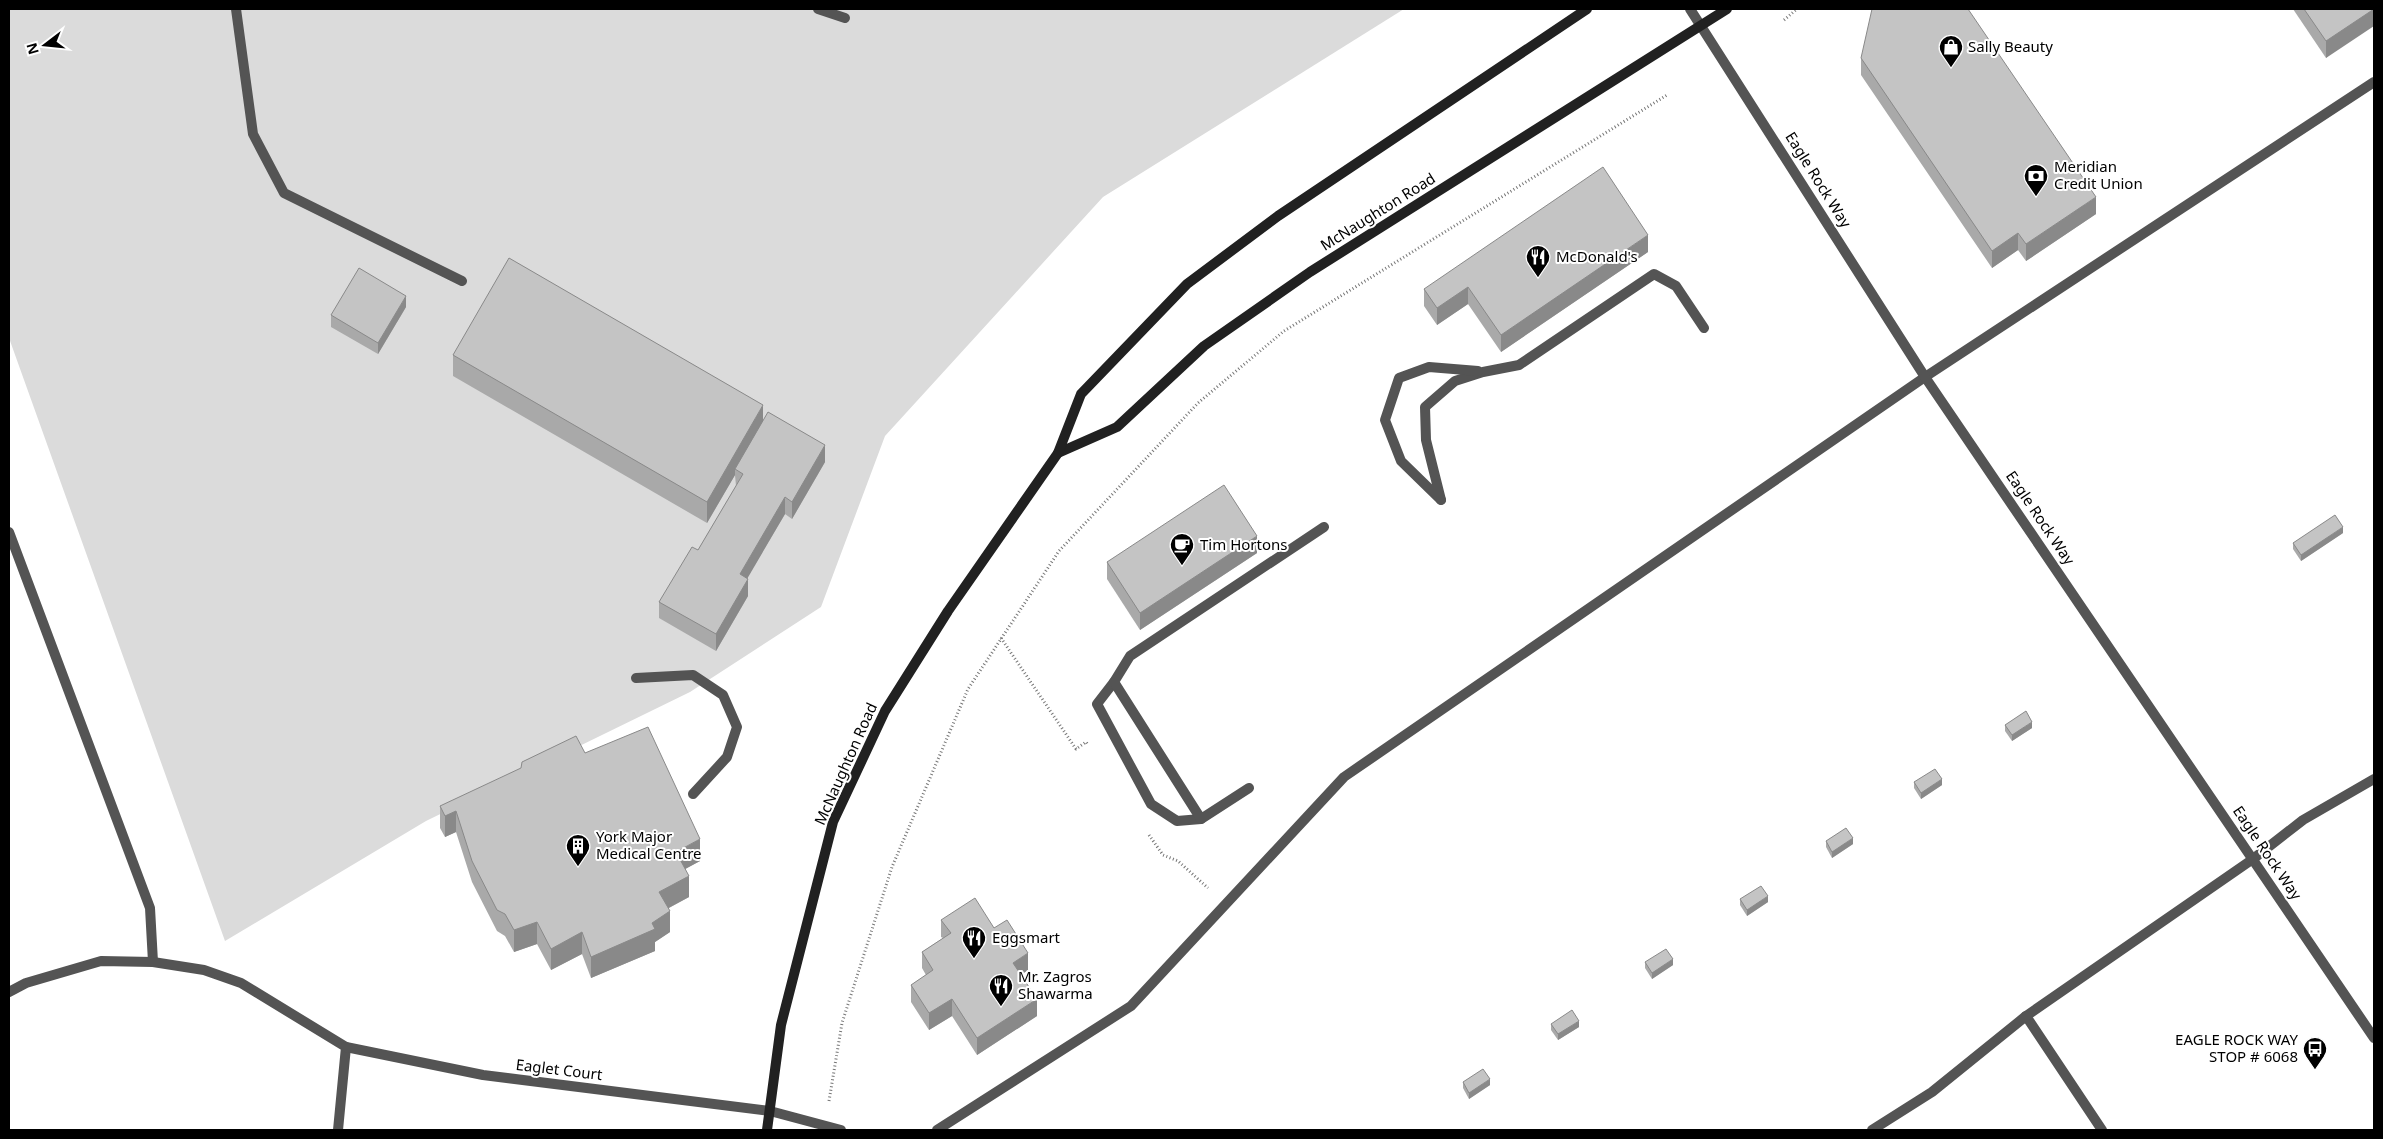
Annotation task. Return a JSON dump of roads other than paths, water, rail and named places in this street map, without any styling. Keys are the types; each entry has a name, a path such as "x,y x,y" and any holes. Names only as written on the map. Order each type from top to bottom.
{"street":[{"path":"236,9 253,134 284,193 462,281"},
{"path":"818,9 845,18"},
{"name":"McNaughton Road","path":"767,1130 781,1025 833,822 885,711 948,611 1058,453 1081,394 1187,284 1278,216 1587,9"},
{"name":"Eagle Rock Way","path":"1690,9 1925,377 2374,1038"},
{"name":"McNaughton Road","path":"1058,453 1116,427 1204,346 1310,272 1727,9"},
{"path":"937,1130 1131,1006 1344,777 1925,377 2374,82"},
{"path":"1483,372 1430,367 1399,378 1385,420 1401,461 1442,500 1426,440 1425,407 1455,381 1483,372 1519,365 1654,274 1676,286 1704,328"},
{"path":"1249,788 1200,819 1177,821 1151,804 1097,704 1114,682 1130,656 1324,527"},
{"path":"9,532 150,908 152,962"},
{"path":"636,678 693,675 723,695 737,727 727,757 693,794"},
{"path":"1114,682 1200,819"},
{"path":"1872,1130 1932,1092 2026,1016 2253,860 2303,820 2374,779"},
{"name":"Eaglet Court","path":"9,992 26,983 101,961 152,962 204,970 241,983 346,1047 483,1075 770,1111 841,1130"},
{"path":"2026,1016 2102,1130"},
{"path":"338,1130 346,1047"}],"place":[{"name":"Sally Beauty","path":"1951,68"},
{"name":"Meridian Credit Union","path":"2036,197"},
{"name":"McDonald's","path":"1538,278"},
{"name":"Tim Hortons","path":"1182,566"},
{"name":"York Major Medical Centre","path":"578,867"},
{"name":"Eggsmart","path":"974,959"},
{"name":"Mr. Zagros Shawarma","path":"1001,1007"},
{"name":"EAGLE ROCK WAY STOP # 6068","path":"2315,1070"}]}
